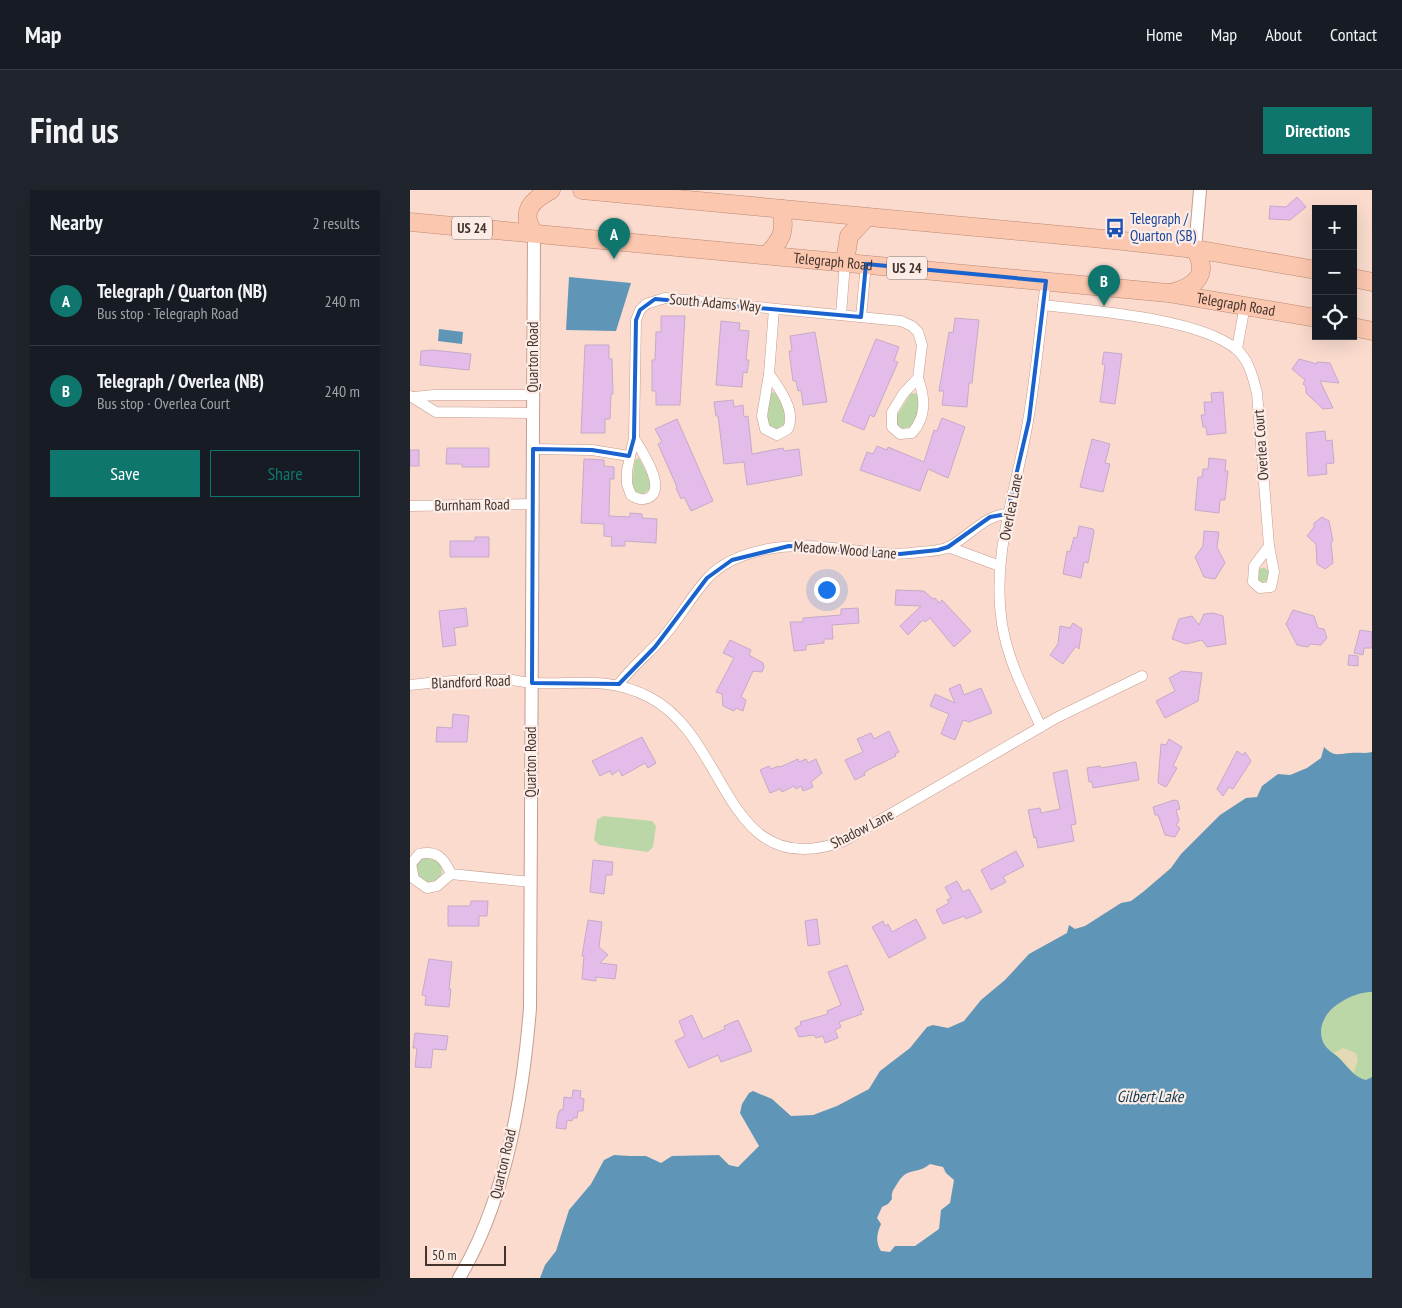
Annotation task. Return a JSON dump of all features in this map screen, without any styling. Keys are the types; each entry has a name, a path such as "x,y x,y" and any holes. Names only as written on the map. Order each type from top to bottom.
{"highway":[{"path":"534,233 529,226 527,218 530,206 537,197 551,190"},
{"path":"582,190 1114,240 1195,249 1312,269"},
{"path":"767,255 783,234 782,210"},
{"path":"845,262 849,236 866,218"},
{"name":"Telegraph Road","path":"410,222 1046,281 1168,294 1312,317"},
{"path":"1168,294 1186,289 1198,278 1201,264 1195,249"},
{"path":"1357,279 1372,282"},
{"path":"1357,327 1372,331"}],"street":[{"path":"1195,249 1200,190"},
{"name":"Quarton Road","path":"459,1278 478,1245 497,1195 524,1063 530,1008 534,233"},
{"path":"841,315 845,262"},
{"path":"862,317 866,264"},
{"name":"Overlea Lane","path":"1041,727 1017,676 1006,645 1000,612 1000,566 1008,514 1029,420 1046,281"},
{"name":"South Adams Way","path":"634,438 656,484 654,492 649,498 637,499 628,490 629,456 634,438 635,329 640,310 646,304 665,298 901,321 918,332 922,345 918,378"},
{"path":"1043,305 1186,326 1222,340 1237,349 1245,305"},
{"path":"769,374 779,388 791,415 788,429 777,435 767,431 762,422 764,392 769,374 774,309"},
{"name":"Overlea Court","path":"1237,349 1253,375 1257,393 1269,546"},
{"path":"918,378 923,391 923,416 912,433 900,434 892,427 892,412 918,378"},
{"path":"412,396 533,395"},
{"path":"412,396 424,406 436,412 533,413"},
{"path":"533,449 592,450 629,456"},
{"name":"Burnham Road","path":"410,506 533,504"},
{"name":"Meadow Wood Lane","path":"619,684 656,647 707,578 732,560 788,546 900,554 948,547 990,517 1008,514"},
{"name":"Meadow Wood Lane","path":"948,547 1000,566"},
{"name":"Shadow Lane","path":"532,683 619,684 651,698 666,709 684,727 706,757 740,813 759,835 777,846 798,851 818,850 844,841 1072,709 1142,676"},
{"name":"Blandford Road","path":"410,685 467,680 513,680 532,683"},
{"path":"451,874 531,882"}],"highlighted area":[{"path":"866,264 1046,281 1029,420 1007,514 990,517 948,547 938,550 900,554 789,546 732,560 707,578 655,647 619,684 532,683 533,449 592,450 629,456 634,438 636,320 640,310 655,299 861,317"}],"green space":[{"path":"774,392 782,403 785,417 784,426 777,429 769,426 767,420 770,394"},
{"path":"911,393 918,394 919,410 913,426 903,429 896,424 896,417"},
{"path":"639,458 651,481 650,489 643,494 635,492 632,485 635,460"},
{"path":"1260,568 1266,568 1270,575 1266,582 1260,582 1256,578 1256,572"},
{"path":"603,816 652,821 656,826 653,847 648,852 599,845 594,840 597,820"},
{"path":"429,857 438,861 442,870 438,879 429,883 420,879 416,870 420,861"},
{"path":"1372,961 1372,1099 1285,1066"}],"sand":[{"path":"1343,1048 1356,1053 1358,1059 1354,1073 1334,1053"}],"water":[{"path":"569,277 631,283 616,331 566,330"},
{"path":"439,329 463,332 462,344 438,341"},
{"name":"Gilbert Lake","path":"1324,747 1336,754 1372,752 1372,992 1353,996 1335,1006 1323,1022 1321,1032 1325,1045 1352,1072 1366,1080 1372,1077 1372,1278 540,1278 545,1265 556,1251 569,1210 591,1184 604,1160 614,1155 646,1156 661,1163 672,1156 719,1155 729,1165 738,1167 759,1146 740,1113 742,1104 749,1093 753,1091 772,1099 791,1116 813,1115 837,1106 869,1089 880,1071 910,1048 927,1027 933,1025 948,1028 964,1021 981,1000 1005,980 1029,954 1067,933 1069,925 1075,929 1085,926 1121,903 1131,901 1171,868 1181,854 1220,815 1246,798 1257,797 1262,786 1278,774 1290,775 1307,768 1321,758","holes":["930,1164 943,1167 946,1173 954,1180 950,1203 941,1210 939,1229 915,1246 895,1246 890,1252 881,1251 877,1238 881,1224 877,1218 882,1207 892,1199 893,1191 901,1178"]}],"building":[{"path":"1297,197 1306,207 1290,220 1269,219 1270,206 1286,207"},
{"path":"661,316 685,316 680,405 656,405 656,391 652,391 652,360 655,360 656,332 661,332"},
{"path":"955,318 979,320 972,383 969,383 967,407 942,405 944,391 939,391 949,332 953,333"},
{"path":"721,321 740,323 739,330 749,331 746,360 749,360 747,373 743,372 742,387 716,385"},
{"path":"815,332 827,402 803,405 801,390 798,391 796,381 793,381 789,351 792,351 790,336"},
{"path":"876,339 899,347 894,361 898,362 874,417 870,415 864,430 842,421"},
{"path":"585,345 609,345 609,359 612,359 613,394 611,394 610,419 605,419 605,433 581,433"},
{"path":"432,350 471,354 469,370 420,365 421,351"},
{"path":"1104,352 1122,354 1115,404 1100,402 1105,365 1102,364"},
{"path":"1299,359 1317,364 1317,362 1330,363 1339,383 1320,381 1333,408 1323,409 1306,393 1306,387 1303,384 1305,380 1292,369"},
{"path":"1223,392 1226,433 1207,435 1206,427 1203,427 1201,415 1205,415 1204,402 1212,402 1211,393"},
{"path":"733,400 734,407 743,405 744,417 748,416 752,454 783,448 784,451 799,449 802,475 747,485 744,462 724,464 718,416 716,416 714,402"},
{"path":"942,418 965,427 948,478 928,469 920,491 860,470 867,452 873,454 877,446 887,450 888,447 924,462 934,430 937,431"},
{"path":"677,419 713,501 691,511 684,497 681,499 676,488 658,444 662,442 655,429"},
{"path":"1325,431 1326,441 1332,440 1334,463 1326,464 1327,474 1308,476 1306,433"},
{"path":"1092,439 1110,444 1105,463 1110,464 1103,492 1080,487"},
{"path":"447,448 489,448 489,467 462,467 462,464 446,464"},
{"path":"410,450 419,450 419,466 410,466"},
{"path":"1209,458 1226,460 1225,471 1228,471 1225,500 1220,500 1219,513 1195,510 1198,477 1202,477 1203,469 1208,469"},
{"path":"584,459 604,460 604,466 614,467 614,479 610,479 609,516 630,517 630,513 642,514 642,518 657,519 656,543 625,541 625,546 611,546 612,537 604,536 604,524 581,523"},
{"path":"1322,517 1329,521 1333,541 1331,543 1333,563 1325,569 1317,564 1316,544 1307,536 1314,527 1314,523"},
{"path":"1079,526 1093,529 1094,532 1088,563 1084,562 1081,578 1063,574 1067,551 1070,552 1074,537 1077,538"},
{"path":"1204,531 1219,532 1217,547 1225,563 1215,579 1204,577 1195,557 1203,546"},
{"path":"475,537 489,537 489,557 450,557 450,541 475,541"},
{"path":"896,590 924,591 939,603 942,600 971,631 954,647 930,618 925,622 923,620 908,635 900,626 921,606 895,605"},
{"path":"466,608 468,626 454,628 456,645 443,647 439,611"},
{"path":"858,608 859,623 832,625 833,639 824,639 824,643 806,645 806,650 794,651 790,622 803,622 803,618 841,615 841,609"},
{"path":"1293,610 1314,616 1318,628 1324,629 1327,638 1321,645 1310,644 1308,647 1297,645 1286,624"},
{"path":"1213,613 1223,616 1226,644 1207,647 1202,640 1186,644 1172,639 1179,619 1192,616 1199,625 1204,614"},
{"path":"1073,623 1082,629 1079,649 1076,646 1063,664 1050,655 1058,644 1060,626 1070,628"},
{"path":"1360,630 1372,632 1372,648 1364,648 1363,655 1354,653"},
{"path":"730,640 751,650 749,655 763,663 764,667 762,672 753,671 741,697 746,700 743,711 736,708 734,711 723,706 722,694 716,692 734,658 723,653"},
{"path":"1349,655 1358,656 1358,666 1348,665"},
{"path":"1182,671 1202,673 1198,701 1165,718 1156,701 1175,691 1169,678"},
{"path":"960,684 964,695 981,688 992,713 969,722 963,720 955,740 941,734 949,714 930,706 935,694 955,703 949,689"},
{"path":"453,714 469,716 467,742 436,742 437,727 452,728"},
{"path":"889,731 899,752 895,754 896,756 868,770 864,773 865,775 855,780 845,760 863,752 857,739 871,733 874,739"},
{"path":"642,737 656,763 648,768 645,763 622,776 619,770 612,775 610,771 600,776 592,761"},
{"path":"1169,739 1182,747 1173,766 1177,768 1166,787 1158,783 1161,744 1166,745"},
{"path":"1237,751 1243,755 1245,752 1251,761 1233,789 1229,787 1223,796 1217,789"},
{"path":"798,759 799,762 806,759 808,763 816,759 822,773 811,782 813,787 803,791 801,786 796,789 794,786 782,792 780,789 770,793 760,770 769,766 771,769 780,767"},
{"path":"1136,762 1139,780 1093,788 1092,782 1089,782 1087,768 1100,766 1101,768"},
{"path":"1067,770 1076,824 1071,825 1074,841 1038,848 1028,810 1040,808 1041,813 1060,809 1053,773"},
{"path":"1174,800 1178,801 1180,809 1176,810 1179,821 1176,825 1180,828 1175,837 1165,835 1153,807"},
{"path":"1016,851 1024,866 1003,877 1006,882 991,890 981,870"},
{"path":"593,860 613,862 612,875 606,875 604,894 590,892"},
{"path":"957,881 963,892 969,889 982,912 966,919 964,916 943,924 936,910 949,903 947,900 951,898 945,887"},
{"path":"471,901 488,901 487,916 479,916 479,926 448,926 448,906 470,906"},
{"path":"817,919 820,944 808,946 805,921"},
{"path":"916,919 926,938 889,958 872,927 883,921 885,926 888,924 892,932"},
{"path":"588,920 602,922 599,947 608,955 600,963 617,965 615,979 596,977 596,981 582,979 584,956 582,956"},
{"path":"429,959 452,962 449,1007 425,1005 426,996 422,995"},
{"path":"847,965 864,1010 860,1011 862,1014 839,1022 841,1027 835,1030 838,1038 825,1043 823,1036 816,1038 814,1035 799,1037 795,1028 801,1025 800,1022 828,1014 827,1011 841,1005 828,972"},
{"path":"692,1015 703,1039 725,1029 724,1026 738,1020 752,1051 721,1062 718,1055 689,1068 675,1041 685,1036 679,1021"},
{"path":"415,1033 448,1036 446,1050 433,1049 431,1068 415,1067 417,1048 413,1048"},
{"path":"573,1090 581,1091 580,1098 584,1099 583,1111 578,1111 577,1118 573,1118 572,1121 567,1120 566,1129 556,1128 558,1114 560,1110 563,1110 564,1097 572,1098"}],"place":[{"name":"Telegraph / Quarton (SB)","path":"1115,228"},
{"name":"Telegraph / Quarton (NB)","path":"614,259"},
{"name":"Telegraph / Overlea (NB)","path":"1104,306"}]}
